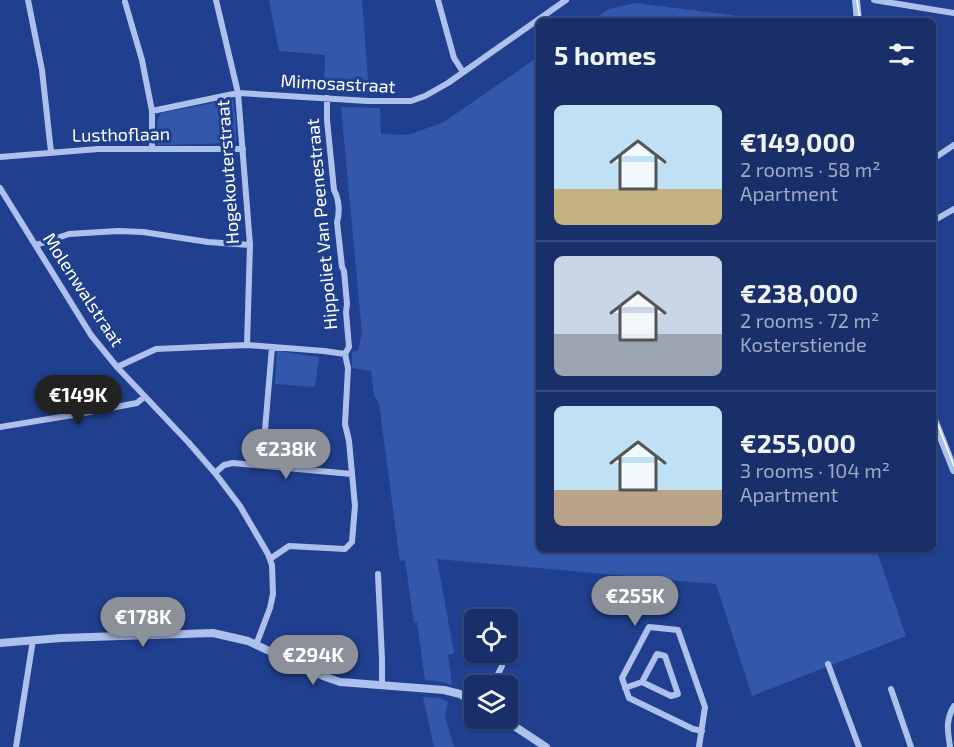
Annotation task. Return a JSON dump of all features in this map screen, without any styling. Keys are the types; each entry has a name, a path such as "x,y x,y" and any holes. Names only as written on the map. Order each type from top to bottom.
{"street":[{"path":"28,0 42,70 51,152"},
{"name":"Hogekouterstraat","path":"216,0 238,93 250,245 247,345"},
{"path":"438,0 454,58 463,72"},
{"path":"551,0 556,7"},
{"name":"Mimosastraat","path":"540,18 566,0"},
{"path":"856,0 858,18"},
{"path":"874,0 913,3 954,13"},
{"path":"125,2 142,60 152,111 152,148"},
{"name":"Mimosastraat","path":"152,111 238,93 368,101 411,101 440,87 536,21"},
{"name":"Hippoliet Van Peenestraat","path":"270,559 289,546 345,549 352,542 355,506 349,441 345,424 348,368 345,354 349,347 346,312 348,304 337,222 339,216 337,196 334,190 327,98"},
{"path":"936,157 954,145"},
{"name":"Lusthoflaan","path":"0,157 98,149 243,149"},
{"name":"Molenwalstraat","path":"0,188 91,335 117,367 189,443 214,473 240,506 268,554 272,565 273,594 256,645"},
{"path":"936,219 954,209"},
{"path":"36,245 69,234 118,231 250,245"},
{"path":"117,367 156,349 247,345 345,354"},
{"path":"262,465 272,346"},
{"path":"0,427 137,403 144,397"},
{"path":"936,425 954,470"},
{"path":"214,473 224,465 233,463 352,474"},
{"path":"378,574 382,685"},
{"path":"699,747 702,730 705,707 678,630 649,627 622,678 628,698 693,729 702,730"},
{"path":"0,643 213,633 235,637 256,645 340,682 440,689 464,697"},
{"path":"16,747 33,640"},
{"path":"626,688 642,682 657,654 665,656 678,694 671,696 642,682"},
{"path":"828,664 859,747"},
{"path":"891,689 911,747"},
{"path":"950,747 948,721 954,706"},
{"path":"518,729 546,747"}],"shaded area":[{"path":"269,0 362,0 369,92 365,94 324,92 325,55 279,51"},
{"path":"635,3 755,18 596,18 609,9"},
{"path":"536,58 536,552 877,552 906,636 752,696 716,584 437,559 454,653 448,655 452,685 425,680 405,560 400,561 399,555 379,403 374,396 371,371 352,368 352,352 358,351 362,333 341,107 380,108 381,134 408,135 444,122"},
{"path":"233,99 236,143 158,145 157,121 161,113"},
{"path":"277,351 319,357 315,387 275,384"},
{"path":"423,697 440,698 448,702 445,717 454,747 434,747"}],"tram line":[{"path":"857,0 860,18"},
{"path":"936,420 954,466"}]}
